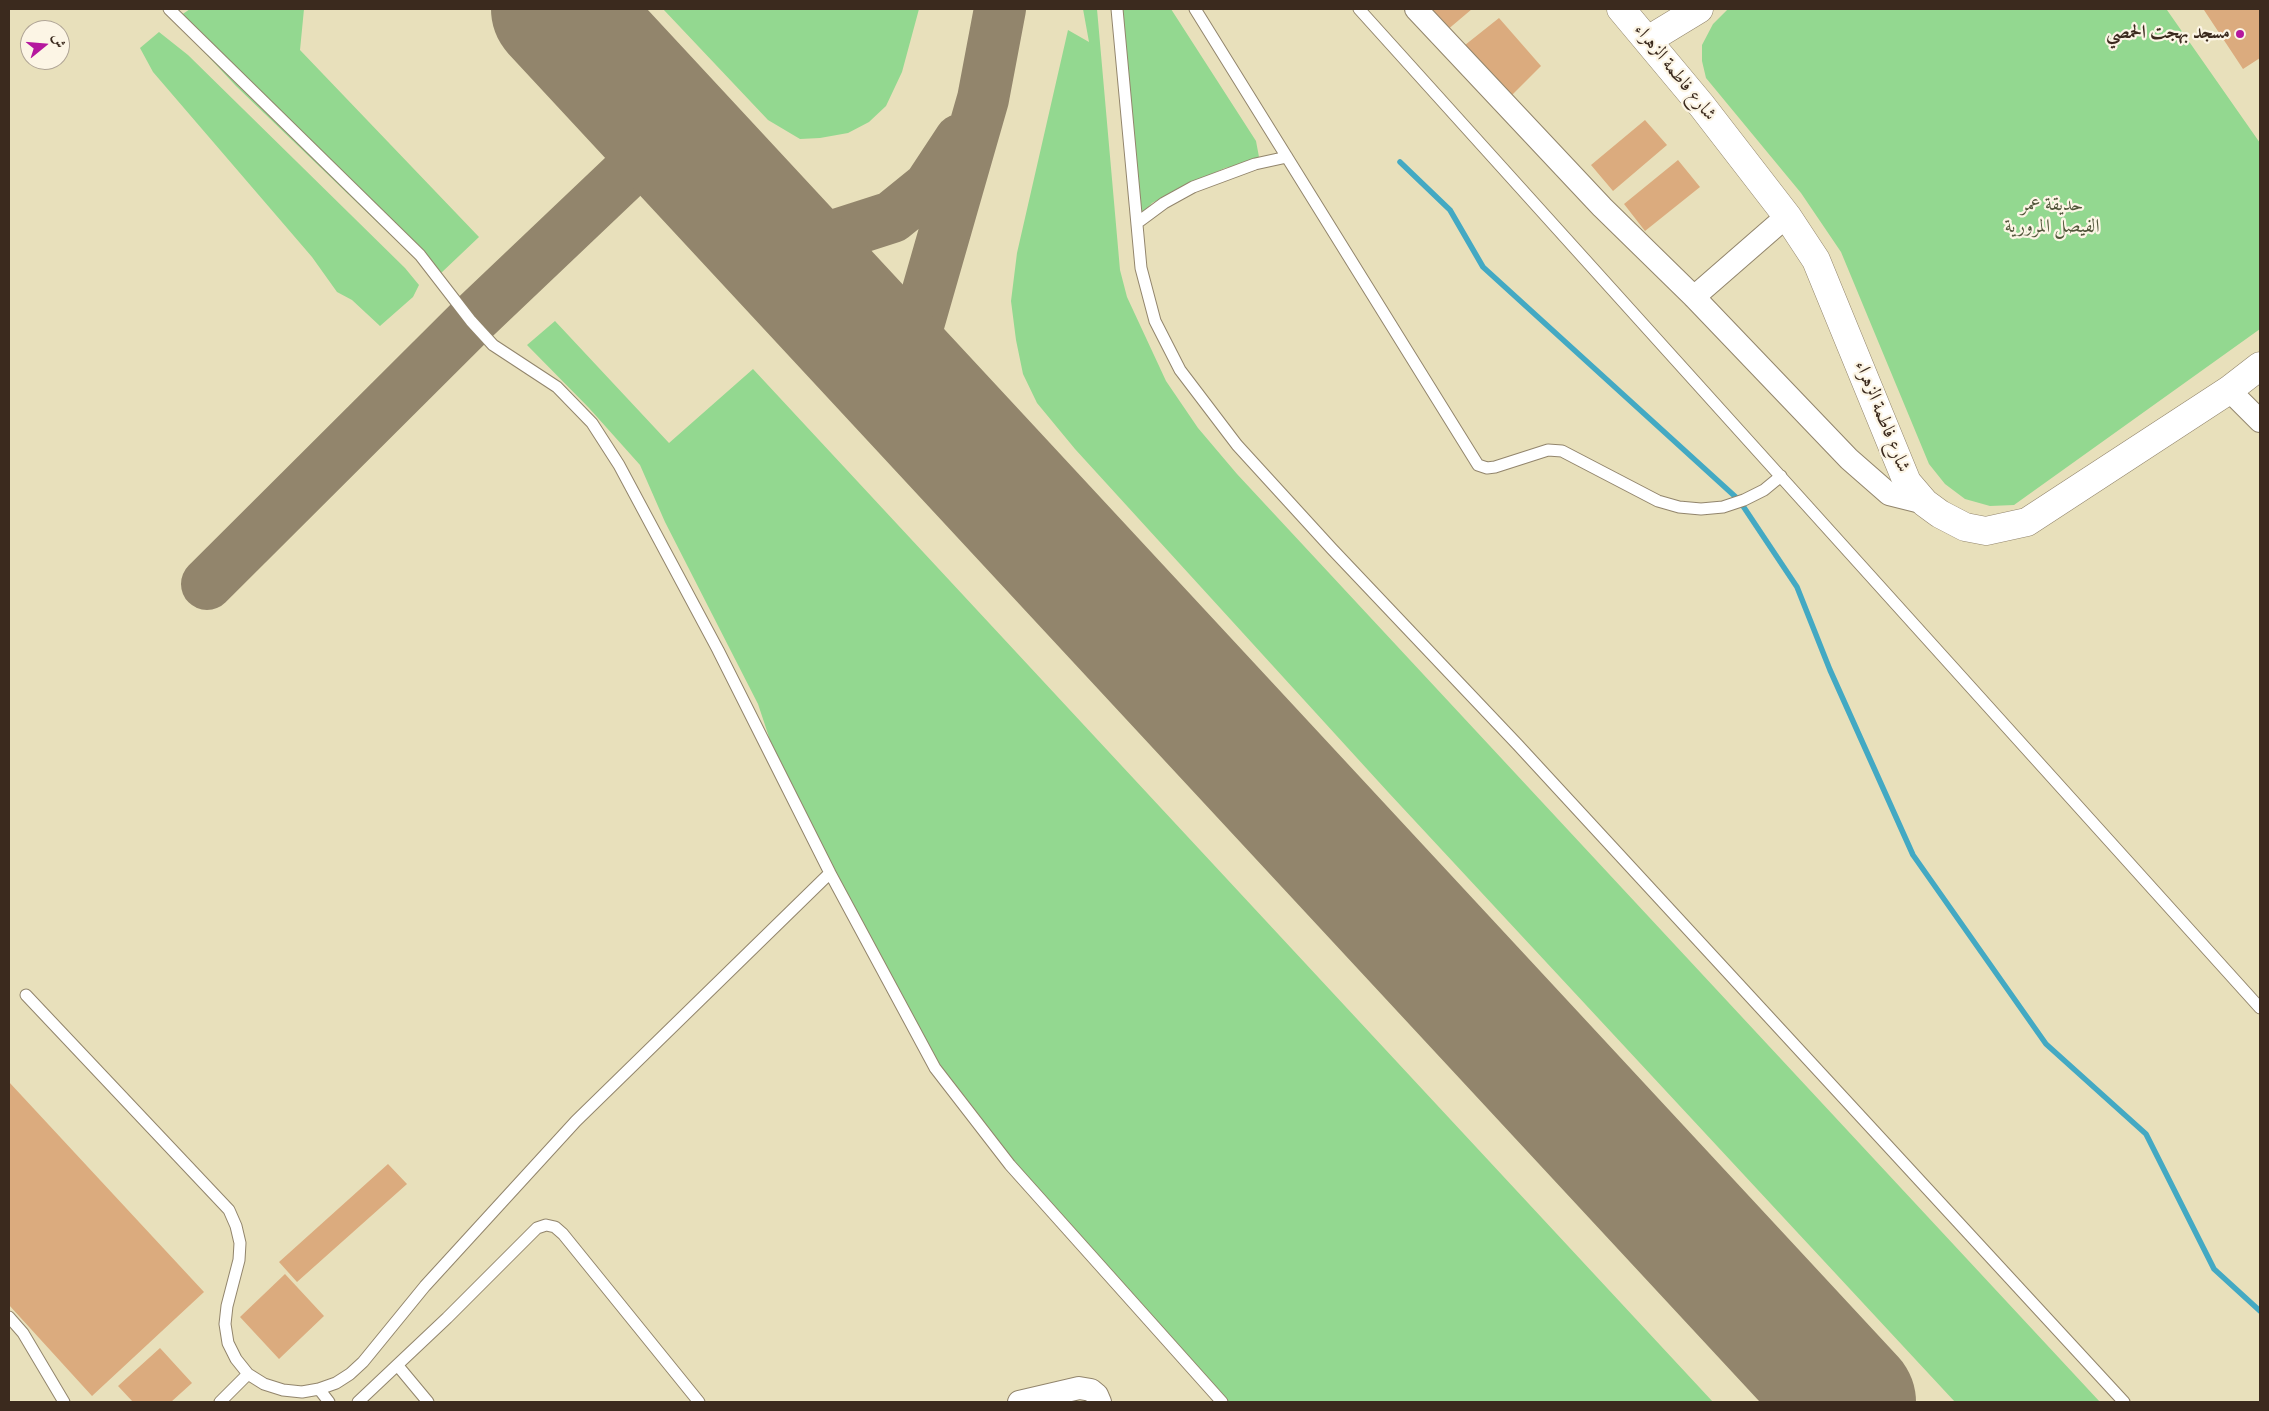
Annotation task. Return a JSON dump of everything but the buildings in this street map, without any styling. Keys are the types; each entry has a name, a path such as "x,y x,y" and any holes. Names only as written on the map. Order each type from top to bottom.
{"street":[{"path":"1416,9 1602,207 1694,297 1780,389 1877,486 1889,494 1925,503"},
{"name":"شارع فاطمة الزهراء","path":"1621,9 1648,40 1788,216 1816,260 1907,482 1925,503 1964,527 1986,532 2027,522 2229,390 2260,366"},
{"path":"1648,40 1698,9"},
{"path":"1694,297 1788,216"},
{"path":"2229,390 2260,421"},
{"path":"1019,1402 1079,1388 1090,1390 1100,1402"}],"lane":[{"path":"169,9 404,238 436,273 484,336 504,353 537,372 557,387 592,423 619,465 718,650 830,873 860,926 926,1055 944,1082 1010,1165 1222,1402"},
{"path":"1117,9 1141,268 1155,322 1180,370 1237,445 1332,549 1524,751 2124,1402"},
{"path":"1195,9 1478,465 1487,468 1495,467 1548,450 1562,451 1658,501 1679,507 1701,509 1723,507 1744,500 1764,490 1781,476"},
{"path":"1359,9 2260,1008"},
{"path":"1137,223 1164,203 1193,187 1255,164 1287,157"},
{"path":"26,995 229,1210 236,1226 240,1243 239,1260 227,1306 225,1324 232,1351 248,1374 264,1384 283,1390 302,1392 336,1383 363,1362 425,1286 576,1121 830,873"},
{"path":"358,1402 398,1366 536,1228 546,1225 556,1227 563,1234 699,1402"},
{"path":"9,1317 23,1333 64,1402"},
{"path":"398,1366 428,1402"},
{"path":"220,1402 248,1374"},
{"path":"319,1389 329,1402"}],"green space":[{"path":"190,9 304,9 300,50 479,237 440,274 432,275 236,86 174,20"},
{"path":"663,9 919,9 902,72 886,106 869,122 848,133 800,139 768,120"},
{"path":"1083,9 1097,9 1120,270 1127,297 1166,381 1198,428 1237,474 2100,1402 1955,1402 1388,792 1075,449 1037,403 1023,374 1011,301 1017,253 1068,30 1089,42"},
{"path":"1112,9 1171,9 1256,141 1259,157 1246,164 1225,168 1183,187 1152,203 1145,211 1135,216"},
{"name":"حديقة عمر الفيصل المرورية","path":"1728,9 2169,9 2167,10 2260,143 2260,329 2014,505 1990,506 1965,499 1945,484 1929,464 1841,252 1801,193 1706,78 1702,61 1702,45 1713,24"},
{"path":"159,32 188,55 405,268 419,285 413,297 380,326 352,300 337,292 312,257 153,72 140,48"},
{"path":"555,321 669,443 753,369 1713,1402 1217,1402 949,1095 918,1042 776,758 758,704 665,522 640,465 589,408 527,345"}],"waterway":[{"path":"1400,162 1450,210 1483,267 1739,500 1797,587 1830,670 1913,855 2046,1044 2146,1134 2214,1269 2260,1311"}],"taxiway":[{"path":"902,381 983,99 1000,9"},
{"path":"207,584 471,321 671,131"},
{"path":"770,238 833,236 892,217 929,187 960,140"}],"runway":[{"path":"557,9 1850,1402"}],"place":[{"name":"مسجد بهجت الحمصي","path":"2240,34"}]}
